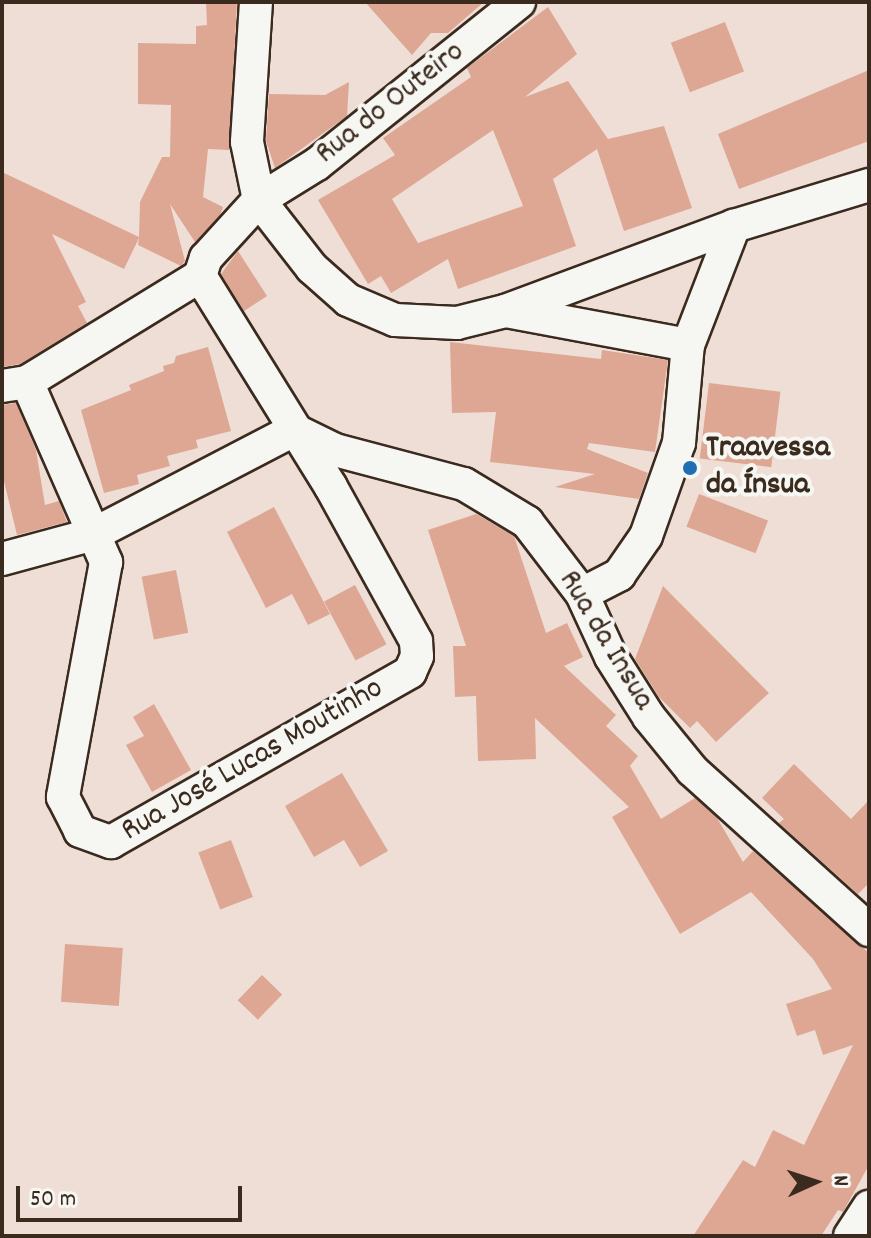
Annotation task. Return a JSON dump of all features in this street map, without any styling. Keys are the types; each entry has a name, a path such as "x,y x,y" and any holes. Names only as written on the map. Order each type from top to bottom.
{"street":[{"path":"256,2 247,142 259,200 312,268 348,300 395,320 457,323 505,311 734,226 869,185"},
{"name":"Rua do Outeiro","path":"200,276 206,258 259,200 317,164 519,2"},
{"path":"582,594 619,575 646,536 679,443 688,345 734,226"},
{"path":"15,384 200,276"},
{"name":"Rua José Lucas Moutinho","path":"15,384 106,562 63,797 80,831 111,842 410,672 417,656 408,627 200,276"},
{"path":"505,311 688,345"},
{"path":"2,559 94,534 294,430"},
{"name":"Rua da Insua","path":"294,430 335,450 464,484 499,501 527,522 582,594 611,657 692,770 869,930"},
{"path":"850,1236 869,1207"}],"building":[{"path":"206,2 237,2 229,150 208,149 203,197 223,207 220,215 195,242 170,204 185,261 181,266 138,245 139,238 124,269 52,234 86,302 78,306 87,323 20,364 2,367 2,172 139,237 140,202 162,157 170,157 171,105 138,104 138,43 196,44 196,26 207,25"},
{"path":"365,2 484,2 448,33 431,33 412,55"},
{"path":"548,7 577,54 525,97 568,81 608,139 664,126 692,208 624,231 597,149 553,179 576,246 458,289 448,259 391,293 381,276 368,284 318,200 395,155 383,138 471,77 467,68","holes":["493,130 523,206 418,243 392,199"]},
{"path":"725,22 744,71 690,92 671,43"},
{"path":"869,70 869,141 739,189 718,134"},
{"path":"349,82 347,116 275,168 266,141 269,94 325,95"},
{"path":"238,251 267,296 244,311 221,274"},
{"path":"450,342 601,359 602,350 668,360 655,452 589,443 587,449 648,473 639,499 555,487 595,474 490,462 496,412 452,413"},
{"path":"208,347 231,431 196,440 198,448 167,456 170,466 137,475 139,484 104,493 81,410 131,390 129,385 164,371 163,366 174,363 176,356"},
{"path":"709,383 780,392 771,467 700,458"},
{"path":"16,403 36,450 45,505 59,501 67,522 17,535 2,473 2,405"},
{"path":"699,494 768,521 756,553 686,527"},
{"path":"274,507 330,614 308,625 292,594 266,608 227,532"},
{"path":"476,514 514,536 546,633 567,623 583,657 564,666 616,715 606,726 638,756 630,766 661,819 695,798 717,818 743,862 753,851 869,953 869,1165 843,1212 838,1210 821,1236 693,1236 743,1160 755,1167 773,1130 804,1145 853,1045 823,1055 815,1030 797,1036 786,1004 832,989 813,959 751,892 680,934 612,817 629,807 535,718 536,759 478,761 476,696 455,697 453,646 466,646 428,530"},
{"path":"176,570 188,633 154,640 142,577"},
{"path":"355,585 386,644 356,661 324,601"},
{"path":"663,586 769,693 716,742 697,721 690,728 659,697 635,659"},
{"path":"154,704 191,770 152,792 126,745 144,736 133,717"},
{"path":"794,764 851,819 869,800 869,883 858,894 779,823 784,819 762,798"},
{"path":"342,773 388,851 360,867 344,840 314,857 285,806"},
{"path":"231,840 253,897 220,909 198,853"},
{"path":"65,944 123,948 119,1006 61,1002"},
{"path":"262,975 282,994 258,1020 238,1000"}],"place":[{"name":"Traavessa da Ínsua","path":"690,468"}]}
